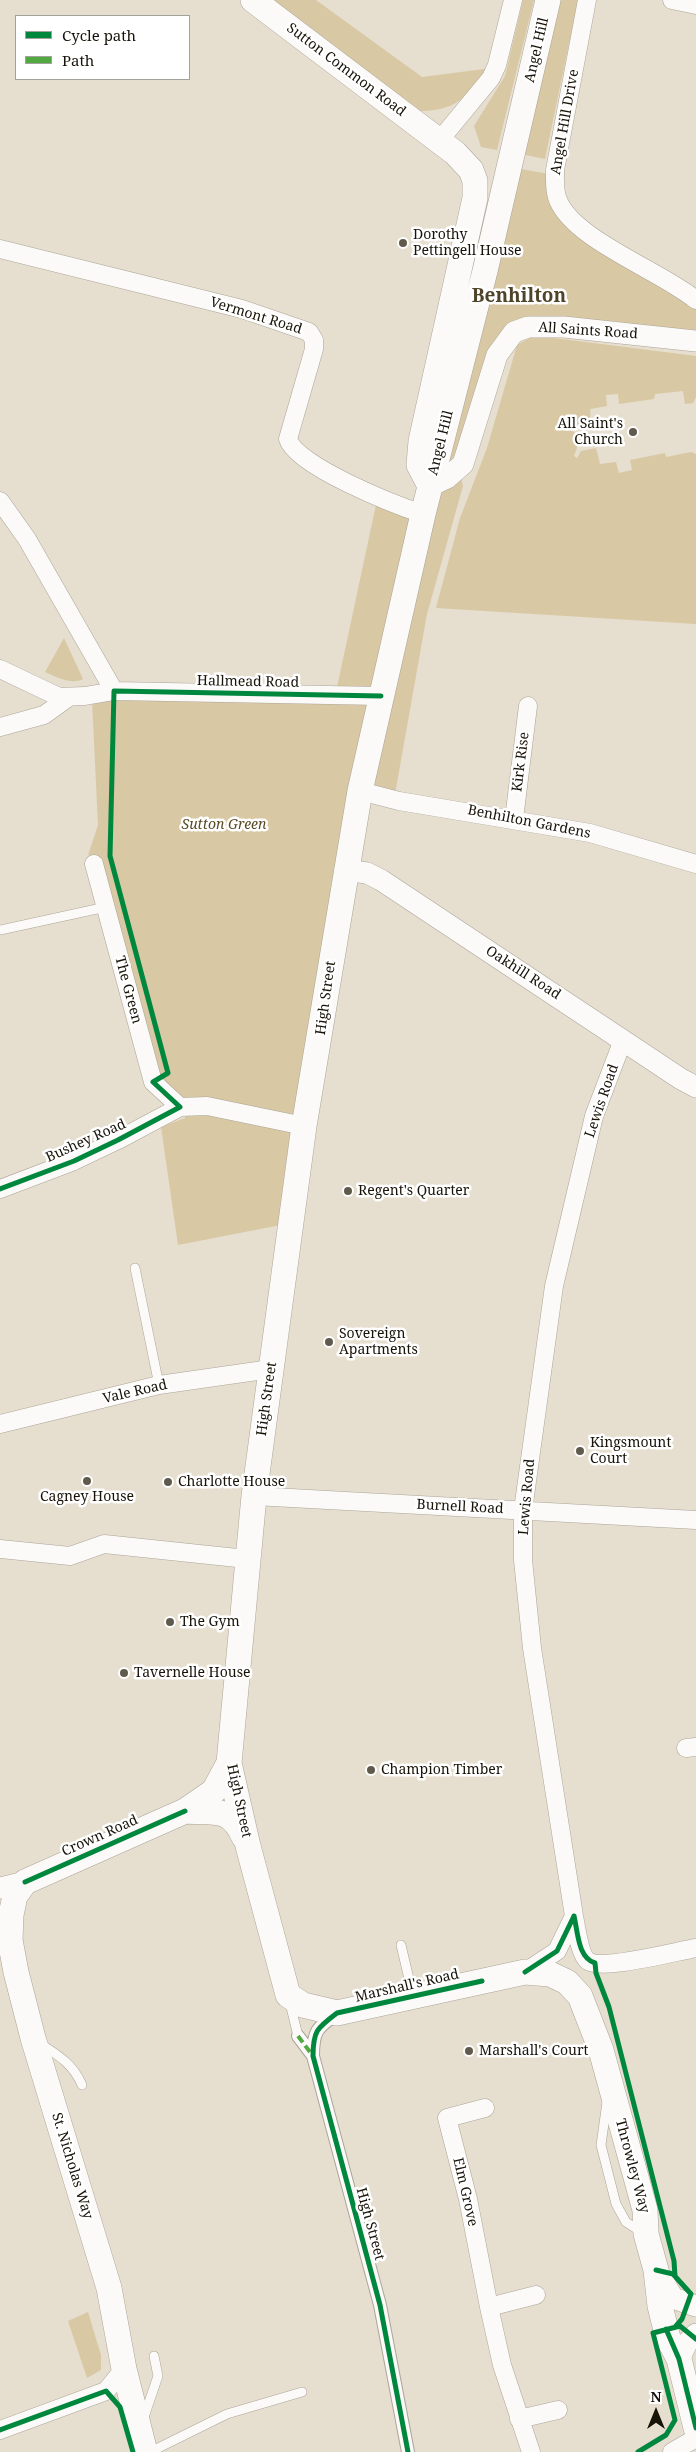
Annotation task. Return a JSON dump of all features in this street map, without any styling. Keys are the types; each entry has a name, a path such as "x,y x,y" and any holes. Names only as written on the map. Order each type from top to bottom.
{"main road":[{"name":"Sutton Common Road","path":"253,0 439,141"},
{"name":"Angel Hill","path":"430,486 485,271 548,0"},
{"name":"Angel Hill","path":"430,486 420,465 421,441 475,198 475,181 471,170 465,162 439,141"},
{"name":"High Street","path":"288,1995 248,1846 229,1763 247,1559 304,1126 345,870 381,696 430,486"},
{"name":"Crown Road","path":"25,1882 185,1811 214,1791 229,1763"},
{"name":"Crown Road","path":"185,1811 222,1813 237,1820 248,1846"},
{"name":"St. Nicholas Way","path":"25,1882 15,1896 5,1932 32,2038 109,2288 124,2369 142,2441"},
{"name":"Marshall's Road","path":"337,2013 525,1972"},
{"name":"Throwley Way","path":"525,1972 550,1974 567,1982 580,1996 600,2050 645,2210 646,2234 656,2270 660,2306 666,2329 679,2359 696,2428"},
{"path":"288,1995 303,2005 337,2013"}],"street":[{"path":"439,141 491,78 497,65 513,0"},
{"name":"Angel Hill Drive","path":"587,0 555,170 555,187 558,201 574,223 672,283 696,300"},
{"path":"672,0 696,5"},
{"name":"Vermont Road","path":"0,249 242,309 309,332 314,340 314,349 288,439 290,446 298,455 344,480 390,503 423,514"},
{"name":"All Saints Road","path":"430,486 446,478 463,464 497,355 514,332 528,327 564,327 696,341"},
{"path":"0,501 27,539 114,691"},
{"path":"0,669 52,694 69,697"},
{"name":"Hallmead Road","path":"69,697 114,691 381,696"},
{"path":"0,727 44,715 69,697"},
{"name":"Kirk Rise","path":"514,819 528,706"},
{"name":"Benhilton Gardens","path":"360,791 398,801 590,833 696,864"},
{"name":"The Green","path":"94,864 154,1082 180,1107"},
{"name":"Oakhill Road","path":"345,870 368,873 381,880 681,1079 696,1086"},
{"name":"Lewis Road","path":"623,1040 594,1116 554,1286 523,1510 523,1560 532,1648 574,1916 583,1954 588,1961 595,1964 624,1962 696,1948"},
{"name":"Bushey Road","path":"0,1189 83,1156 180,1107 207,1106 304,1126"},
{"name":"Vale Road","path":"0,1424 159,1385 272,1369"},
{"name":"Burnell Road","path":"254,1496 696,1520"},
{"path":"0,1548 70,1556 104,1544 247,1559"},
{"name":"Crown Road","path":"0,1888 25,1882"},
{"path":"525,1972 557,1950 574,1916"},
{"name":"High Street","path":"337,2013 318,2027 313,2039 313,2056 380,2305 408,2452"},
{"name":"High Street","path":"298,2036 313,2056"},
{"name":"Elm Grove","path":"486,2108 446,2118 468,2199 502,2365 531,2452"},
{"path":"656,2270 673,2298 696,2306"},
{"path":"489,2307 536,2295"},
{"path":"679,2359 688,2343 696,2334"},
{"path":"0,2430 106,2391 124,2369"},
{"path":"519,2419 558,2410"},
{"path":"672,2452 696,2438"}],"lane":[{"path":"0,930 106,907"},
{"path":"135,1268 159,1385"},
{"path":"401,1945 414,1996"},
{"path":"288,1995 298,2036"},
{"path":"32,2038 68,2062 76,2072 82,2085"},
{"path":"142,2441 158,2376 154,2356"},
{"path":"150,2452 227,2414 302,2392"}],"green space":[{"path":"260,0 316,0 422,77 492,68 465,97 456,103 436,110 407,111"},
{"path":"523,0 534,0 497,150 481,147 474,126 505,76"},
{"path":"558,0 578,0 545,159 525,155"},
{"path":"515,168 549,174 555,204 696,295 696,336 510,329 459,460 436,478"},
{"path":"546,337 696,356 696,397 693,403 685,404 683,391 655,394 654,399 619,404 618,394 606,395 607,406 590,409 591,425 577,428 571,424 569,428 575,433 577,448 574,456 577,458 581,451 596,448 600,464 616,462 619,473 632,470 630,460 665,453 666,457 691,452 696,454 696,624 436,608 460,518 487,448 517,345 529,338"},
{"path":"460,474 463,486 427,614 395,794 370,789 434,490"},
{"path":"377,500 419,515 379,693 336,692"},
{"path":"64,638 83,679 78,681 69,681 45,672"},
{"name":"Sutton Green","path":"118,695 376,700 291,1223 178,1245 161,1127 185,1118 186,1106 157,1074 101,859 88,855 98,825 92,701"},
{"path":"88,2312 101,2355 101,2370 87,2378 68,2321"}],"marked path":[{"path":"298,2036 313,2056"}],"cycle path":[{"path":"0,1189 74,1161 180,1107 153,1082 168,1073 110,856 114,691 381,696"},
{"path":"25,1882 185,1811"},
{"path":"574,1916 582,1950 585,1956 595,1963 596,1973 609,2007 674,2261 675,2276"},
{"path":"525,1972 557,1951 574,1916"},
{"path":"408,2452 380,2305 313,2056 314,2041 315,2035 321,2027 337,2013 482,1981"},
{"path":"656,2270 673,2274 691,2294 682,2319 676,2326"},
{"path":"638,2452 666,2435 675,2420 653,2333 680,2326 696,2339"},
{"path":"666,2329 679,2359 696,2428"},
{"path":"0,2430 106,2391 120,2407 133,2452"}],"place":[{"name":"Dorothy Pettingell House","path":"403,243"},
{"name":"All Saint's Church","path":"633,432"},
{"name":"Regent's Quarter","path":"348,1191"},
{"name":"Sovereign Apartments","path":"329,1342"},
{"name":"Kingsmount Court","path":"580,1451"},
{"name":"Cagney House","path":"87,1481"},
{"name":"Charlotte House","path":"168,1482"},
{"name":"The Gym","path":"170,1622"},
{"name":"Tavernelle House","path":"124,1673"},
{"name":"Champion Timber","path":"371,1770"},
{"name":"Marshall's Court","path":"469,2051"}],"district":[{"name":"Benhilton","path":"519,297"}]}
